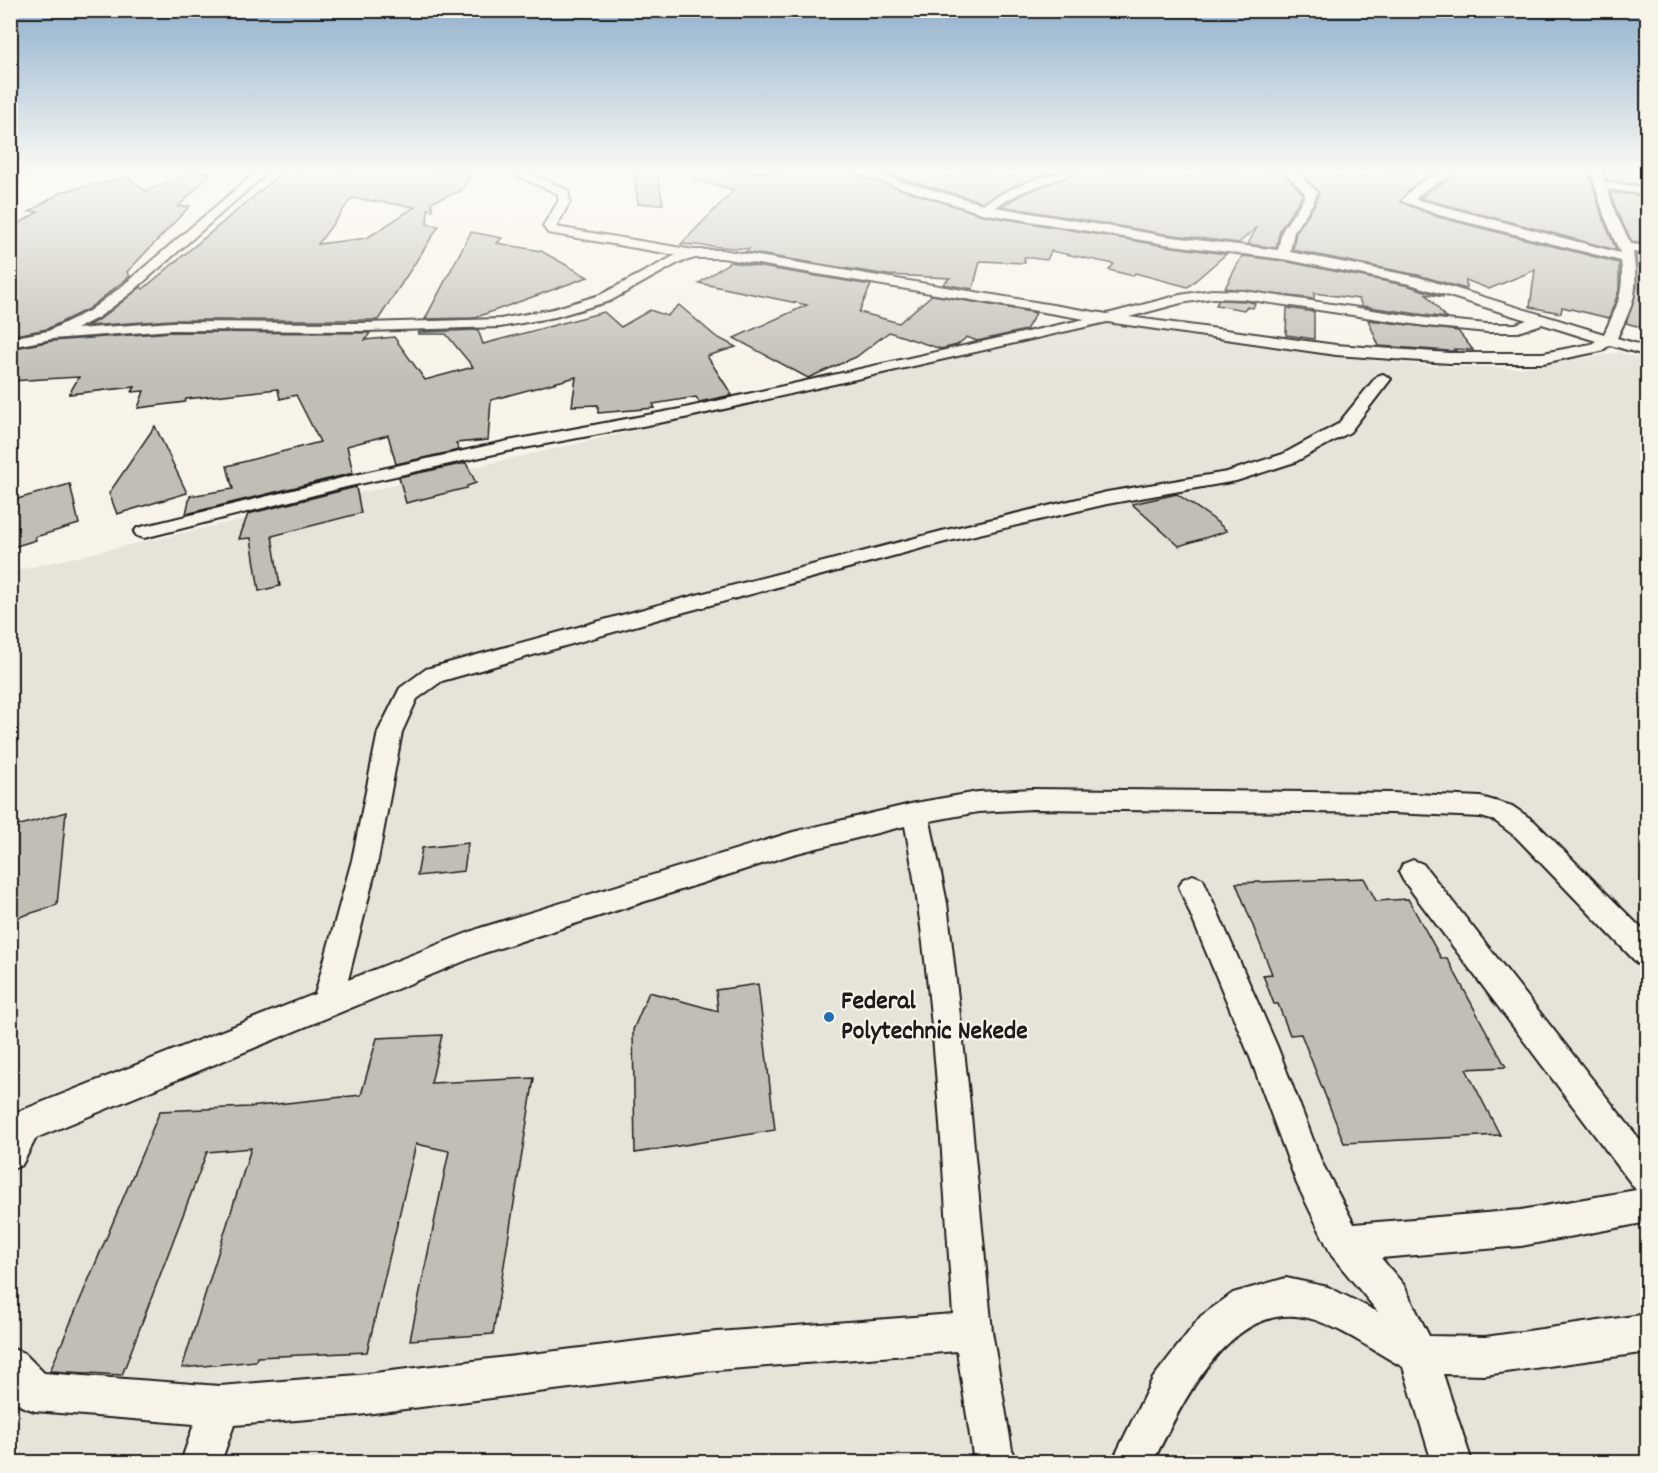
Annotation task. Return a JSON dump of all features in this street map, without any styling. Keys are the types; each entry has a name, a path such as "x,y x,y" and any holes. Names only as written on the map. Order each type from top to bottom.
{"street":[{"path":"52,335 94,314 126,290 181,241"},
{"path":"616,241 695,254 722,254 1107,318 1336,350 1449,358 1543,358 1596,348 1608,340 1627,302 1630,276 1621,241"},
{"path":"1171,241 1283,255 1413,280 1647,352"},
{"path":"1283,255 1287,241"},
{"path":"1574,241 1626,252 1647,250"},
{"path":"10,343 52,335 172,326 366,327 500,323 555,313 605,298 673,260 695,254"},
{"path":"144,531 473,454 680,414 1107,318 1180,299 1212,294 1244,295 1415,321 1487,328 1518,328 1542,320"},
{"path":"328,1002 365,860 390,732 408,694 434,675 662,611 942,537 1107,498 1230,477 1289,458 1344,428 1383,379"},
{"path":"16,1137 328,1002 480,941 793,843 915,813 978,802 1033,799 1392,803 1481,807 1503,813 1525,829 1647,955"},
{"path":"915,813 933,903 952,1085 973,1331 994,1462"},
{"path":"1413,872 1647,1178"},
{"path":"1193,887 1266,1057 1309,1172 1344,1243 1389,1297 1418,1355 1452,1462"},
{"path":"1344,1243 1521,1228 1647,1205"},
{"path":"1132,1462 1167,1392 1214,1329 1246,1306 1286,1296 1328,1305 1418,1355 1485,1356 1647,1333"},
{"path":"10,1367 35,1392 220,1406 358,1395 704,1352 973,1331"},
{"path":"201,1462 220,1406"}],"shaded area":[{"name":"Federal Polytechnic Nekede","path":"1105,324 1431,366 1520,368 1620,352 1647,361 1647,1462 11,1462 10,572"}],"building":[{"path":"10,241 157,241 127,272 130,276 88,309 47,329 10,336"},
{"path":"201,241 320,241 318,244 345,241 429,241 378,320 172,320 87,326 100,319 141,287 143,289"},
{"path":"466,241 499,241 497,243 541,251 588,277 474,318 425,319"},
{"path":"684,241 1134,241 1226,254 1188,287 1135,273 1133,276 1109,270 1114,264 1051,251 1047,260 1024,257 1025,263 980,261 973,289 943,284 950,278 888,275 745,252 749,249 681,244"},
{"path":"1220,241 1242,241 1239,243"},
{"path":"1250,241 1278,241 1276,248 1248,244"},
{"path":"1295,241 1531,241 1619,263 1619,290 1609,318 1562,307 1561,313 1530,307 1535,270 1489,289 1466,280 1466,289 1418,275 1293,250"},
{"path":"1581,241 1612,241 1616,250"},
{"path":"1647,241 1647,244 1632,242"},
{"path":"1636,255 1647,256 1647,329 1626,323 1637,287"},
{"path":"1242,256 1283,261 1409,286 1444,297 1426,294 1446,318 1362,306 1359,299 1314,293 1314,299 1225,288"},
{"path":"730,262 871,285 859,312 899,323 932,295 1036,313 1026,330 977,341 967,337 957,345 941,349 889,332 856,357 808,378 734,338 807,305 699,283"},
{"path":"1219,300 1255,303 1253,308 1246,307 1244,310 1216,305"},
{"path":"679,305 715,336 736,347 707,356 732,395 699,402 696,397 653,404 655,408 598,413 598,405 572,406 576,377 491,400 488,440 456,443 459,450 396,464 388,435 347,446 353,473 186,514 190,496 233,489 227,466 320,442 296,395 280,399 278,389 186,399 185,402 138,408 144,391 132,392 135,387 69,394 79,377 10,381 10,349 52,341 172,332 370,333 365,340 394,337 425,380 473,367 446,334 418,334 419,332 478,330 483,344 604,312 621,327 650,310 667,316"},
{"path":"1287,308 1314,312 1314,339 1286,335"},
{"path":"1368,320 1458,331 1473,350 1449,351 1379,346"},
{"path":"155,426 187,493 117,514 109,493"},
{"path":"466,463 476,483 467,488 406,503 399,477"},
{"path":"70,484 79,524 35,537 36,540 10,548 10,501"},
{"path":"356,487 361,513 272,536 280,586 259,591 251,538 239,539 248,514"},
{"path":"1177,494 1227,531 1179,546 1132,504"},
{"path":"66,812 57,905 10,920 10,828"},
{"path":"468,843 464,871 417,876 422,848"},
{"path":"1364,878 1376,901 1408,899 1441,958 1447,958 1506,1067 1466,1069 1500,1135 1344,1143 1301,1034 1290,1035 1278,1004 1274,1004 1263,975 1272,974 1236,883"},
{"path":"758,984 775,1130 635,1153 633,1030 649,992 718,1011 716,990"},
{"path":"442,1035 431,1083 534,1078 493,1334 410,1340 449,1151 416,1144 367,1352 257,1357 256,1361 182,1368 251,1148 207,1152 122,1375 50,1371 160,1111 249,1107 361,1095 377,1038"}],"place":[{"name":"Federal Polytechnic Nekede","path":"829,1017"}]}
